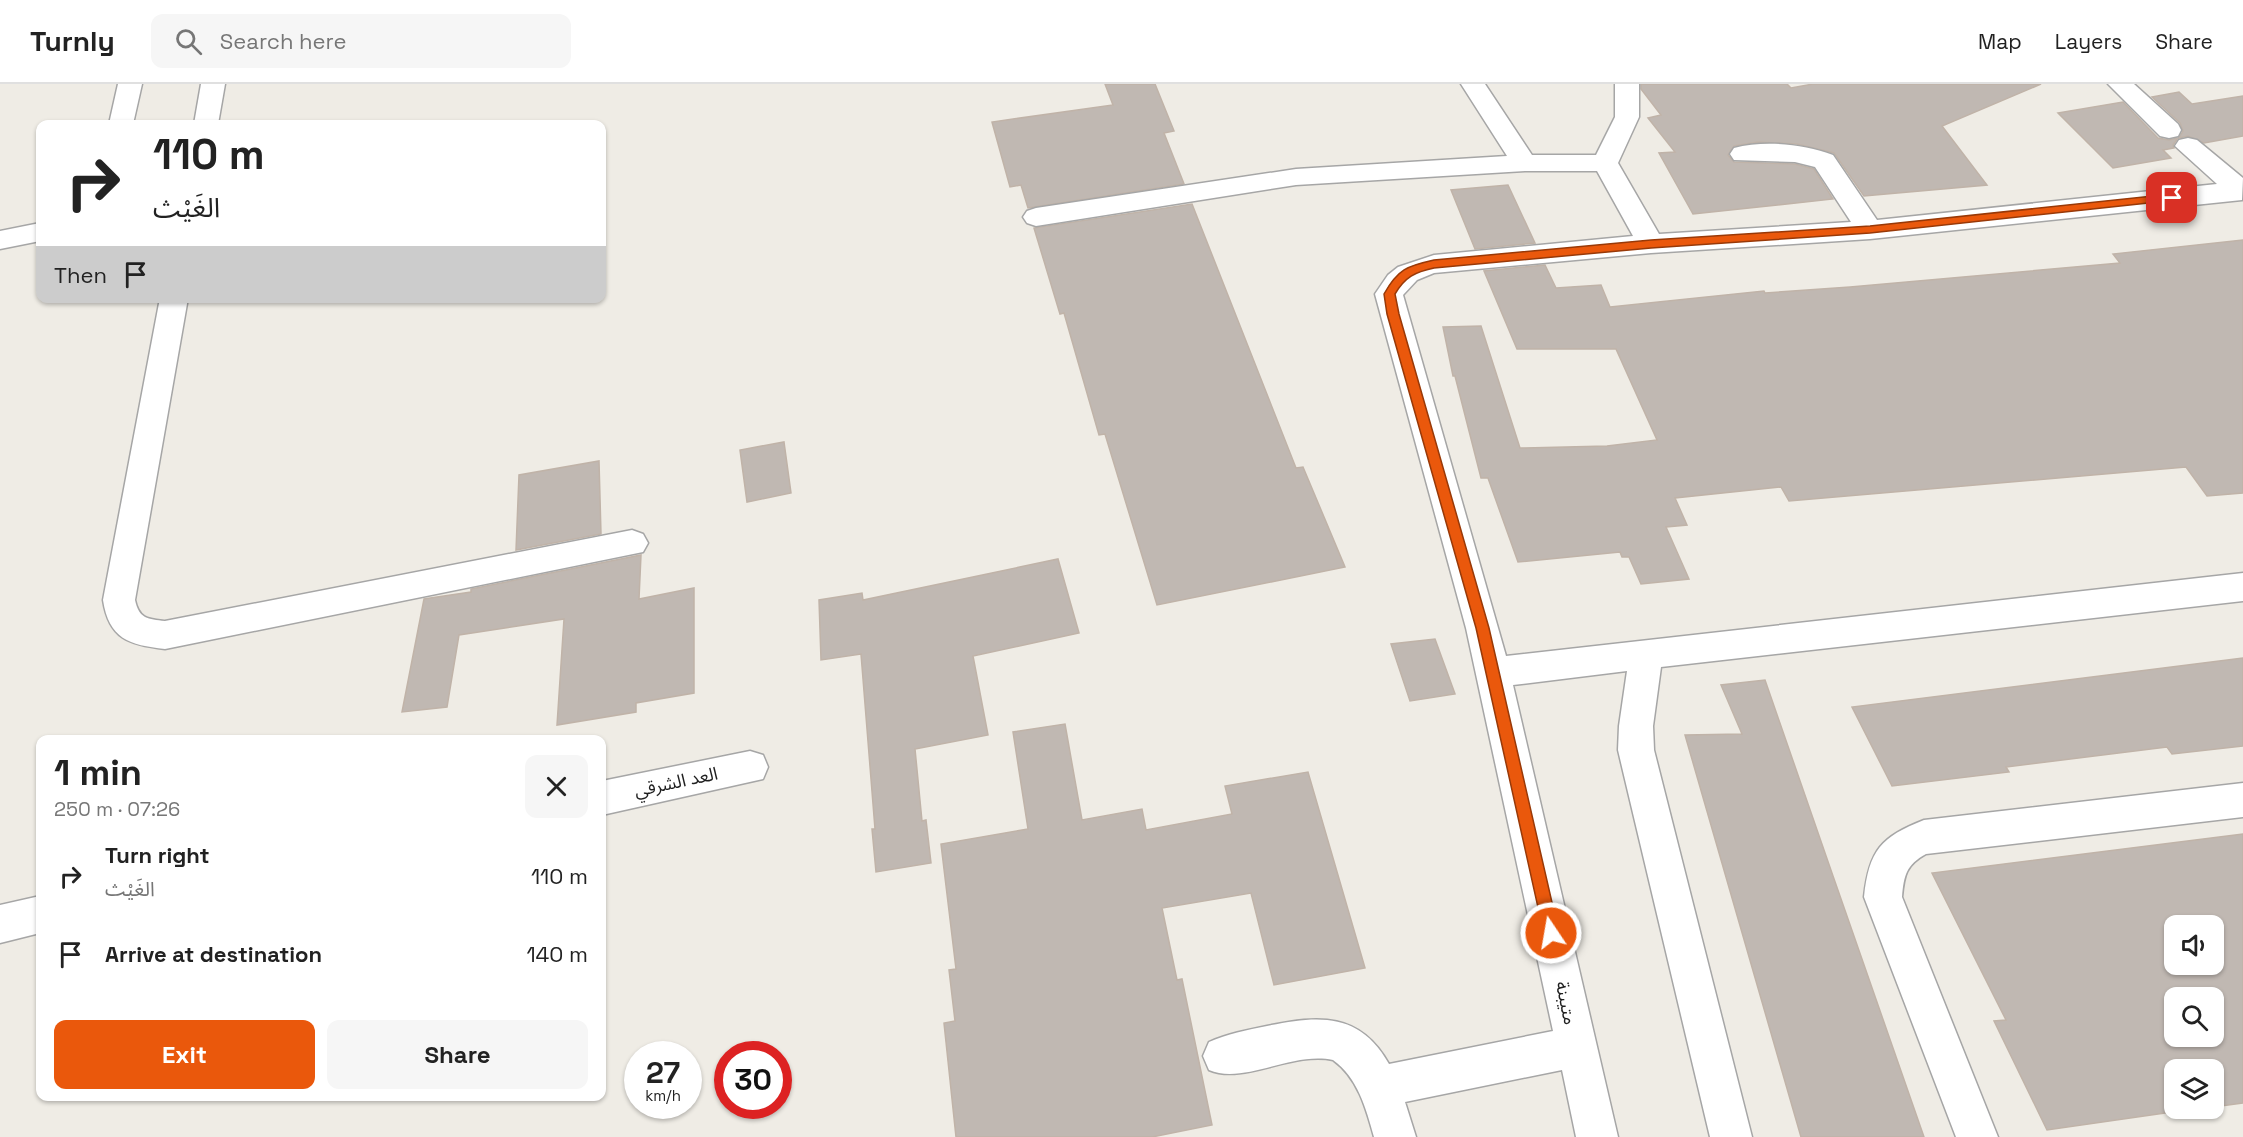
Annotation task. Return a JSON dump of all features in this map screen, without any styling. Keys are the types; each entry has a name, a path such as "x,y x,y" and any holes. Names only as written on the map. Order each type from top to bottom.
{"street":[{"path":"122,120 130,84"},
{"path":"207,120 213,84"},
{"path":"1473,84 1525,163"},
{"path":"1605,163 1614,141 1624,130 1629,115 1627,84"},
{"path":"2120,84 2178,138 2242,190"},
{"path":"1743,154 1797,154 1814,156 1824,161 1870,230"},
{"path":"1036,217 1296,177 1525,163 1605,163"},
{"path":"1605,163 1651,244 1870,230 2242,190"},
{"path":"0,240 36,233"},
{"name":"متيبنة","path":"1597,1137 1492,672 1453,520 1389,294 1400,278 1414,268 1434,264 1651,244"},
{"path":"173,303 119,600 121,617 135,632 165,635 632,543"},
{"path":"1492,672 2243,587"},
{"path":"1646,655 1636,726 1636,750 1731,1137"},
{"name":"العد الشرقي","path":"606,797 750,767"},
{"path":"1977,1137 1883,897 1886,866 1900,847 1924,837 2243,800"},
{"path":"0,924 36,916"},
{"path":"1223,1056 1313,1039 1336,1040 1355,1052 1378,1087 1395,1137"},
{"path":"1378,1087 1576,1047"}],"building":[{"path":"1105,84 1155,84 1174,131 1164,133 1184,184 1028,208 1021,185 1010,187 992,122 1113,105"},
{"path":"1641,84 1787,84 1791,88 1813,84 2041,84 1942,126 1987,185 1864,196 1834,153 1797,144 1758,142 1734,146 1728,155 1734,162 1795,164 1814,169 1833,199 1693,214 1659,153 1675,152 1648,118 1661,115 1641,89"},
{"path":"2179,92 2192,104 2243,96 2243,136 2204,143 2188,136 2179,138 2183,131 2180,123 2152,97"},
{"path":"2123,102 2158,138 2169,140 2178,138 2173,145 2174,148 2163,150 2171,158 2113,168 2058,113"},
{"path":"1508,185 1535,243 1475,249 1451,190"},
{"path":"1192,204 1296,468 1303,467 1345,567 1157,605 1105,434 1099,435 1064,313 1060,314 1034,228"},
{"path":"2243,240 2243,493 2207,496 2186,467 1789,501 1781,487 1675,498 1687,525 1666,527 1689,579 1641,584 1629,557 1622,557 1620,552 1518,562 1488,478 1481,478 1455,376 1453,376 1443,327 1481,326 1520,448 1607,446 1657,440 1616,349 1517,349 1484,271 1545,265 1556,288 1601,285 1610,307 1764,291 1765,293 1850,287 2120,263 2113,254"},
{"path":"784,442 791,493 747,502 740,450"},
{"path":"599,461 601,534 516,550 519,475"},
{"path":"641,555 639,599 694,588 694,693 636,703 636,712 557,725 564,619 459,635 447,707 402,712 424,599 471,592 471,589"},
{"path":"1058,559 1079,633 973,656 988,735 915,749 922,821 926,820 931,863 876,872 872,829 875,829 861,654 821,660 819,600 862,593 863,600"},
{"path":"1435,639 1455,694 1410,701 1391,644"},
{"path":"2243,658 2243,746 2172,754 2167,747 2006,767 2009,772 1892,786 1852,707"},
{"path":"1765,680 1924,1137 1801,1137 1685,735 1742,734 1721,685"},
{"path":"1065,724 1082,820 1142,809 1146,830 1232,814 1225,786 1308,772 1365,968 1274,985 1251,893 1162,908 1177,980 1182,979 1212,1125 1152,1137 956,1137 944,1023 955,1021 949,970 956,969 941,844 1028,829 1013,732"},
{"path":"2243,834 2243,1103 2224,1106 2224,1059 2164,1059 2164,1113 2047,1130 1994,1021 2006,1020 1932,873"}],"route":[{"path":"1551,933 1483,628 1393,314 1389,294 1400,278 1414,268 1434,264 1651,244 1870,230 2172,198"}]}
